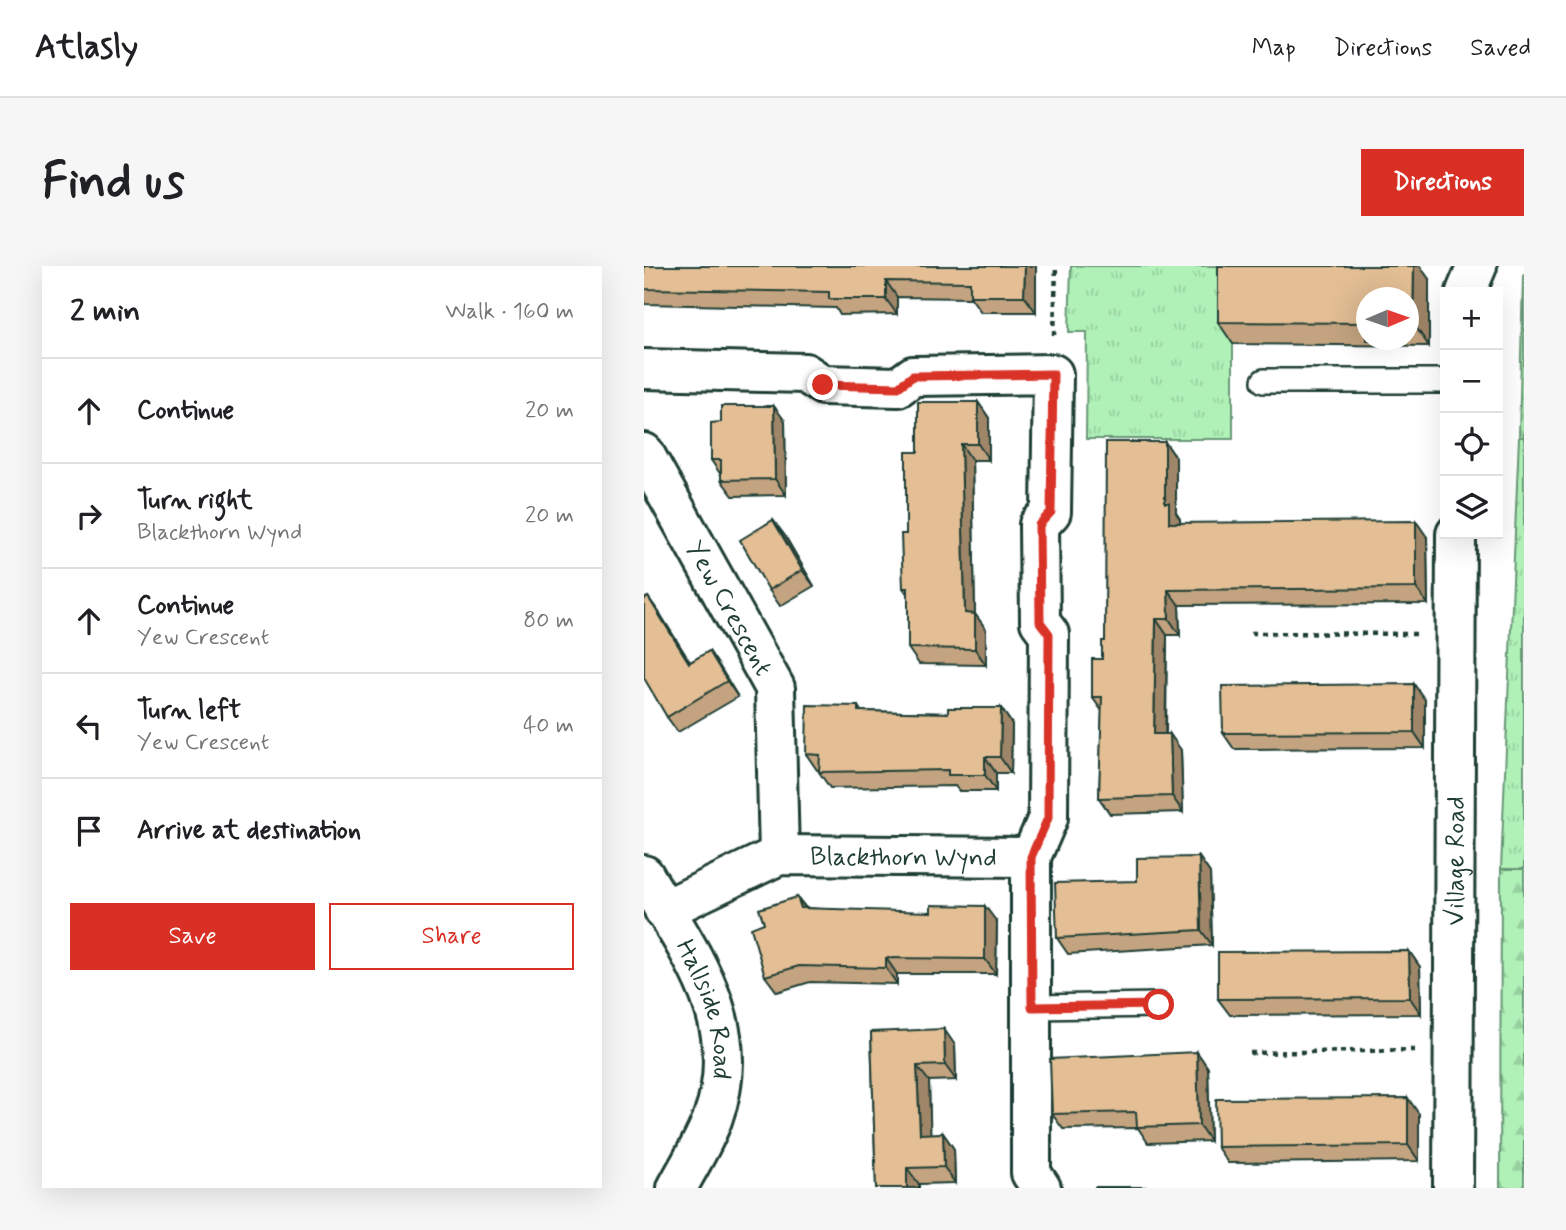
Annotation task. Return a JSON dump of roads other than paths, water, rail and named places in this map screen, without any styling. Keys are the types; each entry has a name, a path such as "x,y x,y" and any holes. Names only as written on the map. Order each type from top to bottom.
{"street":[{"path":"1457,266 1463,287"},
{"path":"1466,287 1477,266"},
{"path":"644,369 806,373 823,385 898,387 913,376 1053,374 1051,512 1039,525 1040,622 1049,634 1048,818 1031,857"},
{"name":"Yew Crescent","path":"644,453 775,688 779,855"},
{"name":"Village Road","path":"1453,1188 1456,539"},
{"name":"Blackthorn Wynd","path":"664,910 779,855 1031,857 1031,1173 1041,1188"},
{"name":"Hallside Road","path":"644,875 701,971 722,1027 725,1072 713,1117 677,1188"}],"lane":[{"path":"1264,380 1440,381"},
{"path":"1032,1007 1159,1005"}]}
